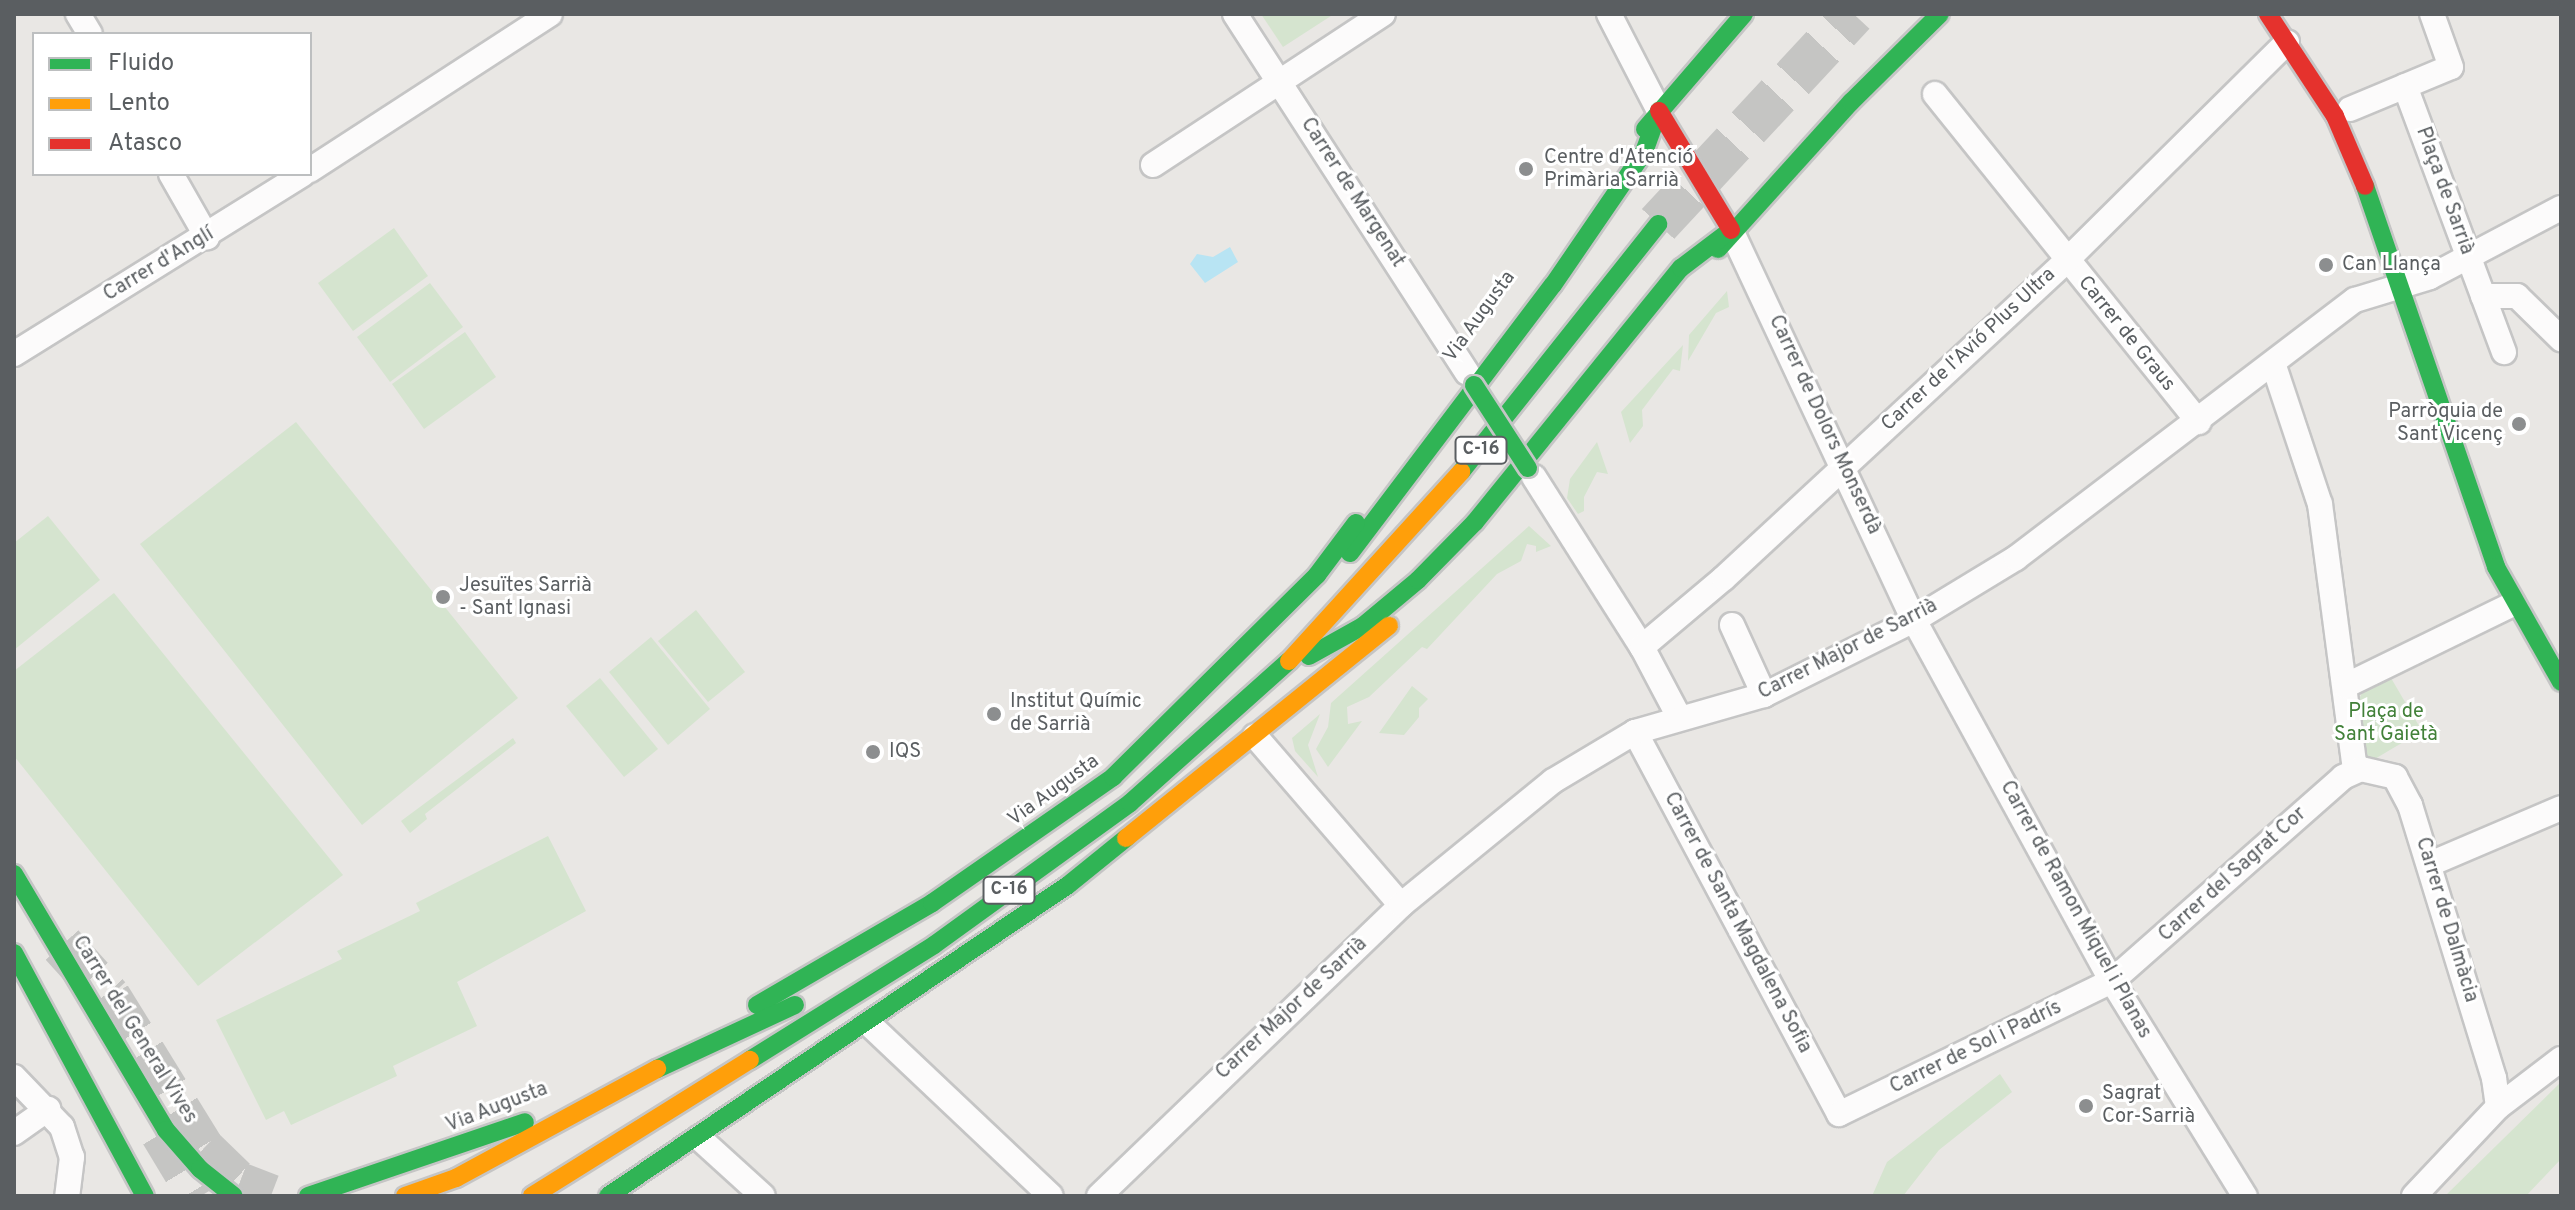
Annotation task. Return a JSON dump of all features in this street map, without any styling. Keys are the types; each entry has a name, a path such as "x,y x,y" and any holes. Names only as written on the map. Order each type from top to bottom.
{"main road":[{"name":"Via Augusta","path":"308,1196 500,1132 614,1082 870,942 1113,777 1185,711 1317,575 1470,379 1659,111 1744,14"},
{"path":"608,1196 869,1024 1068,885 1373,641 1531,473 1731,230 1940,14"},
{"path":"2268,14 2343,113 2513,604 2553,649 2561,682"},
{"path":"1659,111 1731,230"},
{"path":"1288,662 1303,625 1346,558 1449,428 1644,152 1659,111"},
{"name":"C-16","path":"532,1196 934,945 1130,803 1288,662 1481,450 1658,224"},
{"path":"1288,662 1318,653 1363,626 1418,580 1475,522 1681,268 1731,230"},
{"path":"1470,379 1531,473"},
{"name":"Carrer del General Vives","path":"14,874 166,1130 200,1169 234,1196"},
{"path":"14,953 145,1196"},
{"path":"405,1196 456,1178 695,1049 793,1006 877,979"}],"street":[{"path":"78,14 89,32"},
{"path":"312,169 550,14"},
{"name":"Carrer de Margenat","path":"1235,14 1470,379"},
{"path":"1153,165 1383,14"},
{"path":"1609,14 1659,111"},
{"path":"2343,113 2451,67 2432,14"},
{"name":"Carrer de l'Avió Plus Ultra","path":"1642,647 2066,261 2287,42"},
{"name":"Plaça de Sarrià","path":"2405,86 2504,352"},
{"name":"Carrer de Graus","path":"1935,94 2066,261 2199,422"},
{"path":"172,176 207,237"},
{"name":"Carrer d'Anglí","path":"14,354 207,237 300,176"},
{"name":"Carrer Major de Sarrià","path":"1099,1196 1401,905 1536,792 1635,732 1764,695 1914,620 2016,558 2274,366 2355,300 2468,258 2561,208"},
{"name":"Carrer de Dolors Monserdà","path":"1731,230 1845,465 1914,620"},
{"path":"2483,296 2517,296 2561,339"},
{"path":"2274,366 2320,504 2355,770"},
{"path":"1531,473 1642,647 1679,717"},
{"path":"2345,686 2513,604"},
{"name":"Carrer de Ramon Miquel i Planas","path":"1914,620 2112,981 2245,1196"},
{"path":"1732,625 1764,695"},
{"name":"Carrer de Santa Magdalena Sofia","path":"1635,732 1839,1114"},
{"path":"1255,736 1401,905"},
{"name":"Carrer del Sagrat Cor","path":"2112,981 2355,770"},
{"name":"Carrer de Dalmàcia","path":"2355,770 2389,774 2401,782 2430,864 2498,1107"},
{"path":"2430,864 2561,808"},
{"name":"Carrer de Sol i Padrís","path":"1839,1114 2112,981"},
{"path":"869,1024 1051,1196"},
{"path":"2414,1196 2498,1107 2561,1059"},
{"path":"14,1077 62,1127 72,1157 67,1196"},
{"path":"14,1133 48,1109"},
{"path":"699,1138 763,1196"}],"green space":[{"path":"1261,14 1334,14 1283,47"},
{"path":"394,228 428,276 353,331 318,283"},
{"path":"430,283 463,327 390,382 357,337"},
{"path":"1727,291 1729,307 1716,313 1688,361 1689,335"},
{"path":"465,332 496,377 424,429 392,384"},
{"path":"1683,345 1680,371 1673,369 1642,410 1643,426 1630,443 1621,412"},
{"path":"296,422 518,698 362,825 140,544"},
{"path":"1597,442 1608,474 1597,472 1584,497 1584,511 1578,514 1567,498 1570,479"},
{"path":"48,516 100,580 14,650 14,543"},
{"path":"1529,526 1551,546 1536,552 1536,546 1527,544 1521,561 1497,574 1427,649 1422,647 1369,697 1347,707 1348,724 1362,721 1328,767 1316,749 1328,727 1331,703"},
{"path":"114,593 343,875 198,986 14,756 14,671"},
{"path":"696,610 745,672 708,702 658,641"},
{"path":"651,637 710,709 668,745 609,672"},
{"path":"600,678 658,749 624,777 566,706"},
{"name":"Plaça de Sant Gaietà","path":"2391,678 2422,731 2368,763 2355,707 2363,691"},
{"path":"1412,686 1428,699 1419,708 1419,717 1404,735 1379,733"},
{"path":"1320,714 1308,745 1318,777 1295,751 1292,738"},
{"path":"513,738 516,743 425,814 427,819 410,833 401,821"},
{"path":"548,836 586,911 457,982 477,1026 393,1066 397,1076 291,1125 284,1111 266,1120 216,1020 342,959 337,951 420,911 416,903"},
{"path":"2000,1074 2012,1092 1939,1150 1903,1196 1872,1196 1887,1162"},
{"path":"2561,1082 2561,1159 2526,1196 2445,1196"}],"water":[{"path":"1230,247 1238,262 1205,283 1190,264 1197,254 1213,257"}],"tunnel":[{"path":"1658,224 1853,14"},
{"path":"62,945 109,997 203,1149 239,1184 271,1196"},
{"path":"162,1133 200,1196"}],"traffic: fast":[{"path":"1645,129 1744,14"},
{"path":"1718,249 1851,102 1940,14"},
{"path":"1350,553 1553,285 1644,152 1659,111"},
{"path":"2365,186 2496,567 2561,682"},
{"path":"1461,472 1658,224"},
{"path":"1309,656 1363,626 1418,580 1475,522 1681,268 1731,230"},
{"path":"1474,385 1528,468"},
{"path":"757,1005 932,903 1113,777 1317,575 1356,523"},
{"path":"750,1060 934,945 1130,803 1289,661"},
{"path":"608,1196 1068,885 1126,838"},
{"path":"14,874 166,1130 200,1169 234,1196"},
{"path":"14,953 145,1196"},
{"path":"657,1069 795,1005"},
{"path":"308,1196 525,1122"}],"traffic: slow":[{"path":"1289,661 1461,472"},
{"path":"1126,838 1389,626"},
{"path":"532,1196 750,1060"},
{"path":"405,1196 456,1178 657,1069"}],"traffic: jam":[{"path":"2268,14 2335,116 2365,186"},
{"path":"1659,111 1731,230"}],"place":[{"name":"Centre d'Atenció Primària Sarrià","path":"1526,169"},
{"name":"Can Llança","path":"2326,265"},
{"name":"Parròquia de Sant Vicenç","path":"2519,424"},
{"name":"Jesuïtes Sarrià - Sant Ignasi","path":"443,597"},
{"name":"Institut Químic de Sarrià","path":"994,714"},
{"name":"IQS","path":"873,752"},
{"name":"Sagrat Cor-Sarrià","path":"2086,1106"}]}
